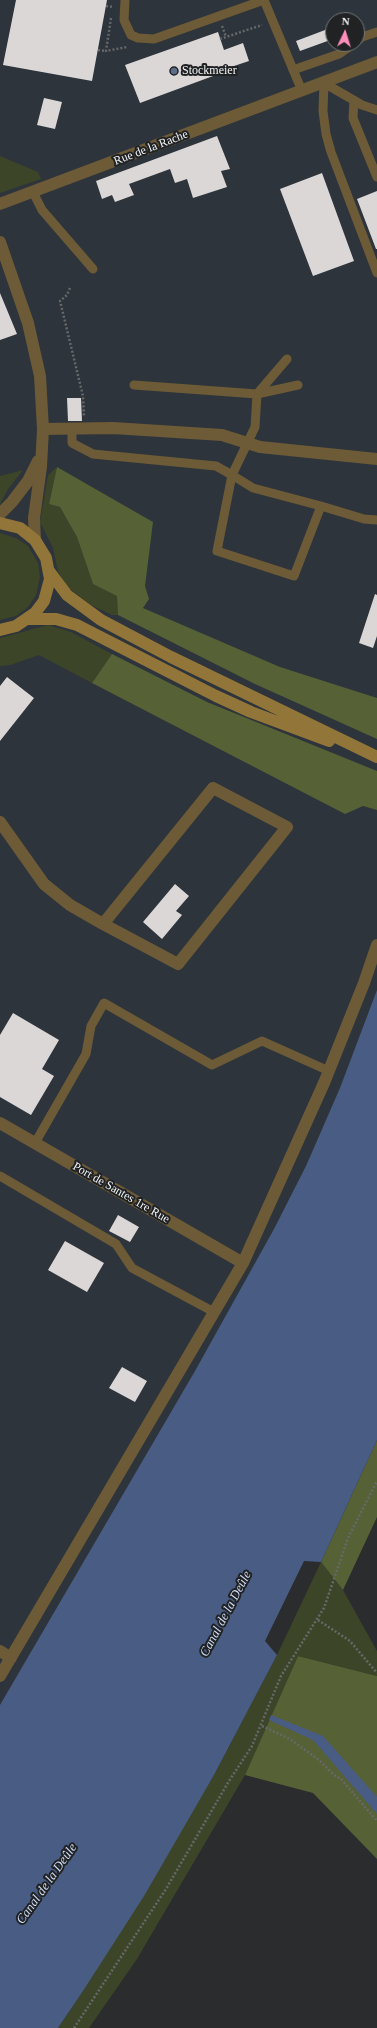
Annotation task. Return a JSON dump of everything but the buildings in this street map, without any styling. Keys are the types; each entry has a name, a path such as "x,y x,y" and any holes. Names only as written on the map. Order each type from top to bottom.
{"main road":[{"path":"0,523 20,528 35,540 46,558 49,571 47,594 40,607 29,618 16,626 0,630"},
{"path":"49,571 67,595 101,620 171,657 377,758"},
{"path":"29,618 49,618 71,623 251,712 377,758"}],"street":[{"name":"Rue de la Rache","path":"0,204 377,62"},
{"path":"0,242 36,351 42,391 43,429 34,518 35,540"},
{"path":"43,429 113,428 222,435 260,446 377,459"},
{"path":"0,514 12,502 32,474 42,446"},
{"path":"0,822 44,884 70,905 103,924 178,964 287,827 213,788 103,924"},
{"path":"0,1676 243,1263 329,1071 364,983 377,945"},
{"name":"Port de Santes 1re Rue","path":"0,1123 243,1263"},
{"path":"0,1651 11,1658"}],"lane":[{"path":"125,0 124,20 126,28 131,35 138,38 154,39 239,4 264,0 302,91"},
{"path":"365,36 377,32"},
{"path":"293,70 342,52"},
{"path":"377,110 354,100 324,82 323,111 326,134 331,152 377,272"},
{"path":"354,100 352,118 377,177"},
{"path":"33,192 42,210 92,269"},
{"path":"287,359 257,394 255,427 232,475 217,551 294,576 321,506"},
{"path":"134,385 257,394 298,385"},
{"path":"72,428 72,443 93,454 216,466 253,488 364,519 377,520"},
{"path":"35,1143 86,1054 91,1026 104,1003 212,1065 262,1042 329,1071"},
{"path":"0,1176 116,1244 132,1268 214,1312"}],"path":[{"path":"106,6 113,8"},
{"path":"220,22 226,37"},
{"path":"220,39 261,24 264,30"},
{"path":"98,50 106,51"},
{"path":"70,288 67,295 60,301 83,396 85,428"},
{"path":"74,2028 166,1889 252,1746 262,1726 269,1703 281,1676 318,1620 330,1596 348,1538 377,1481"},
{"path":"318,1620 350,1640 377,1673"},
{"path":"262,1726 290,1739 319,1760 334,1776 341,1779 377,1821"}],"shaded area":[{"path":"0,0 377,0 377,1010 309,1213 0,1787"}],"green space":[{"path":"0,156 38,172 41,179 0,193"},
{"path":"57,467 49,504 60,507 77,537 93,584 117,595 118,615 112,615 91,605 66,586 58,571 53,548 40,522 48,475"},
{"path":"57,467 153,522 145,586 149,599 143,608 280,667 377,698 377,739 255,684 118,615 117,596 93,584 77,537 60,507 49,504"},
{"path":"23,470 8,489 0,504 0,476"},
{"path":"0,533 16,538 28,546 38,563 40,577 36,595 28,607 16,616 0,620"},
{"path":"48,625 71,632 112,654 92,683 39,655 10,665 0,666 0,638"},
{"path":"112,654 207,702 377,771 377,810 363,806 345,814 92,683"},
{"path":"377,1440 377,1517 343,1590 321,1562"},
{"path":"321,1562 343,1590 377,1651 377,1676 298,1656 245,1775 137,1959 89,2028 58,2028 83,1991 214,1775 277,1655"},
{"path":"298,1656 377,1676 377,1859 313,1793 245,1775"}],"water":[{"name":"Canal de la Deûle","path":"377,990 377,1440 321,1562 304,1561 265,1641 277,1655 214,1775 144,1896 58,2028 0,2028 0,1705 195,1371 274,1229 306,1166 340,1088"},
{"path":"271,1715 323,1736 377,1797 377,1814 313,1740 269,1720"}],"place":[{"name":"Stockmeier","path":"174,71"}]}
